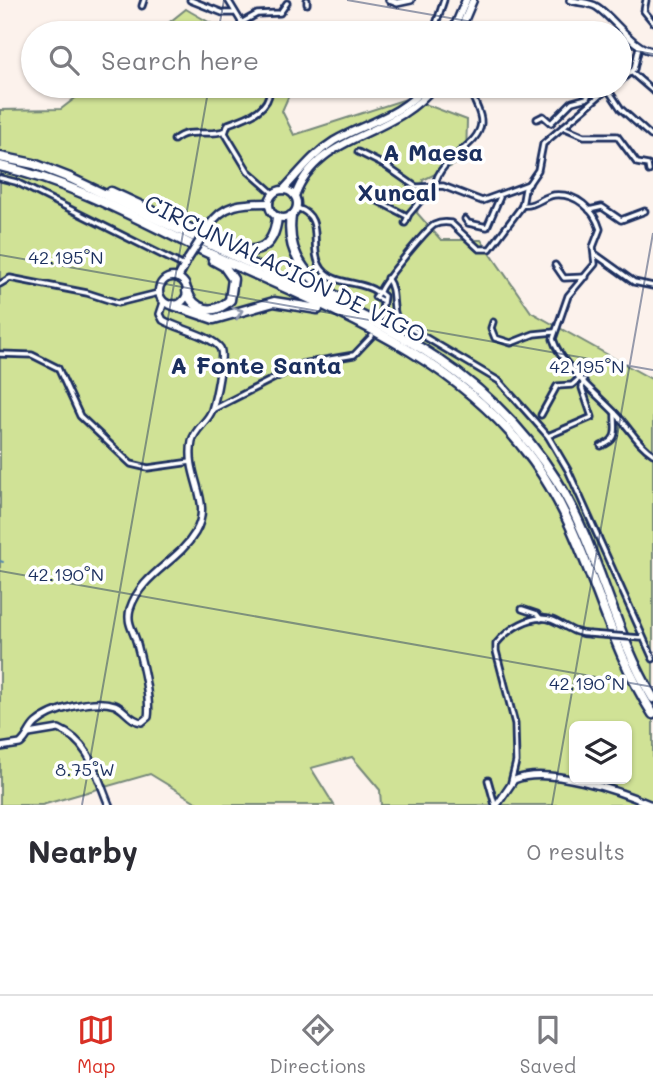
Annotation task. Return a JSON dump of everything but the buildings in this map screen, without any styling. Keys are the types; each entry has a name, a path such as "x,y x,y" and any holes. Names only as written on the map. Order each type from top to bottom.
{"highway":[{"name":"CIRCUNVALACIÓN DE VIGO","path":"0,157 34,164 70,178 402,335 430,351 486,396 516,427 546,465 582,526 624,643 653,698"},
{"path":"34,164 84,180 237,249 253,251 268,244 275,235 277,217"},
{"name":"CIRCUNVALACIÓN DE VIGO","path":"0,166 70,187 400,344 440,369 479,400 520,443 557,497 574,530 622,655 653,714"},
{"path":"291,216 290,235 294,252 308,276 325,291 384,322 402,335"},
{"path":"155,227 223,266 234,283 230,300 214,310 195,305 187,291"},
{"path":"173,305 214,319 274,302 295,303 334,312"}],"main road":[{"path":"457,21 466,0"},
{"path":"464,21 473,0"},
{"path":"413,98 399,111 325,147 308,161 283,190 274,194 269,203 271,211 277,217 291,216 297,208 295,196 303,176 318,160 337,147 394,121 423,98"},
{"path":"283,190 295,196"},
{"path":"178,278 219,212 230,206 269,203"},
{"path":"178,278 187,291 182,302 173,305 164,302 159,293 165,279 178,278"}],"street":[{"path":"142,5 144,0"},
{"path":"190,0 223,13 234,13"},
{"path":"228,0 240,21"},
{"path":"389,0 399,3 411,0"},
{"path":"437,21 444,0"},
{"path":"570,0 596,2 616,21"},
{"path":"646,0 644,11 653,22"},
{"path":"244,21 257,13 279,13 287,3"},
{"path":"632,39 639,47 653,51"},
{"path":"632,69 639,47"},
{"path":"632,73 653,92"},
{"path":"225,131 228,124 243,120 265,104 268,98"},
{"path":"405,223 407,216 434,186 447,162 473,140 481,128 481,116 474,98"},
{"path":"580,102 587,98"},
{"path":"380,317 381,300 376,298 387,278 423,234 437,224 451,223 476,246 487,250 522,205 528,184 537,170 542,144 595,98"},
{"path":"615,98 621,109 651,136"},
{"path":"537,119 545,117 551,123 572,102 588,103"},
{"path":"563,127 584,136 617,136 637,163 648,165 649,171"},
{"path":"174,140 186,133 212,134 225,131"},
{"path":"225,131 248,171 274,194"},
{"path":"358,152 386,166 412,186 434,186 484,201 528,184"},
{"path":"0,178 16,182 184,267"},
{"path":"465,219 472,225 488,226 501,195"},
{"path":"522,205 532,205 556,195 576,199 589,210 600,229 593,247 595,264 568,296 553,340 560,355 615,413 638,443 653,454"},
{"path":"378,201 407,216"},
{"path":"589,210 601,207 621,220 645,211"},
{"path":"297,208 308,212 313,220 316,256 321,268 333,277 379,292"},
{"path":"595,254 634,282 653,286"},
{"path":"555,265 564,278 586,277"},
{"path":"0,284 10,278 121,303 159,293"},
{"path":"387,278 395,295 394,312 398,321 492,376 548,436 569,470 653,659"},
{"path":"0,747 15,746 29,734 39,720 66,709 99,704 116,706 136,721 142,722 148,717 144,675 128,618 139,590 153,573 189,541 201,521 203,506 192,478 193,437 212,410 221,350 212,342 163,320 160,314 164,302"},
{"path":"493,322 491,328 495,338 505,343 554,332"},
{"path":"212,410 302,364 354,355 372,336"},
{"path":"0,354 27,354 55,366 63,375 80,416 131,464 148,468 191,462"},
{"path":"548,436 592,417 582,388 582,379"},
{"path":"541,415 557,386 572,385 582,379"},
{"path":"601,446 611,443 616,435 615,413"},
{"path":"522,609 537,614 541,619"},
{"path":"496,805 511,782 516,762 515,724 495,647 514,628 541,619 553,621 572,632 652,639"},
{"path":"29,734 59,729 82,746 90,755 109,805"},
{"path":"511,782 522,776 556,777 652,805"},
{"path":"488,780 496,805"}],"green space":[{"path":"186,9 207,21 171,21"},
{"path":"75,98 288,98 282,111 294,135 409,98 467,120 466,159 423,180 417,213 441,240 481,240 531,312 653,380 653,805 381,805 380,790 352,757 311,768 334,805 201,805 150,774 42,805 0,805 0,110 61,109"}],"district":[{"name":"A Maesa","path":"433,153"},
{"name":"Xuncal","path":"397,193"},
{"name":"A Fonte Santa","path":"256,366"}]}
